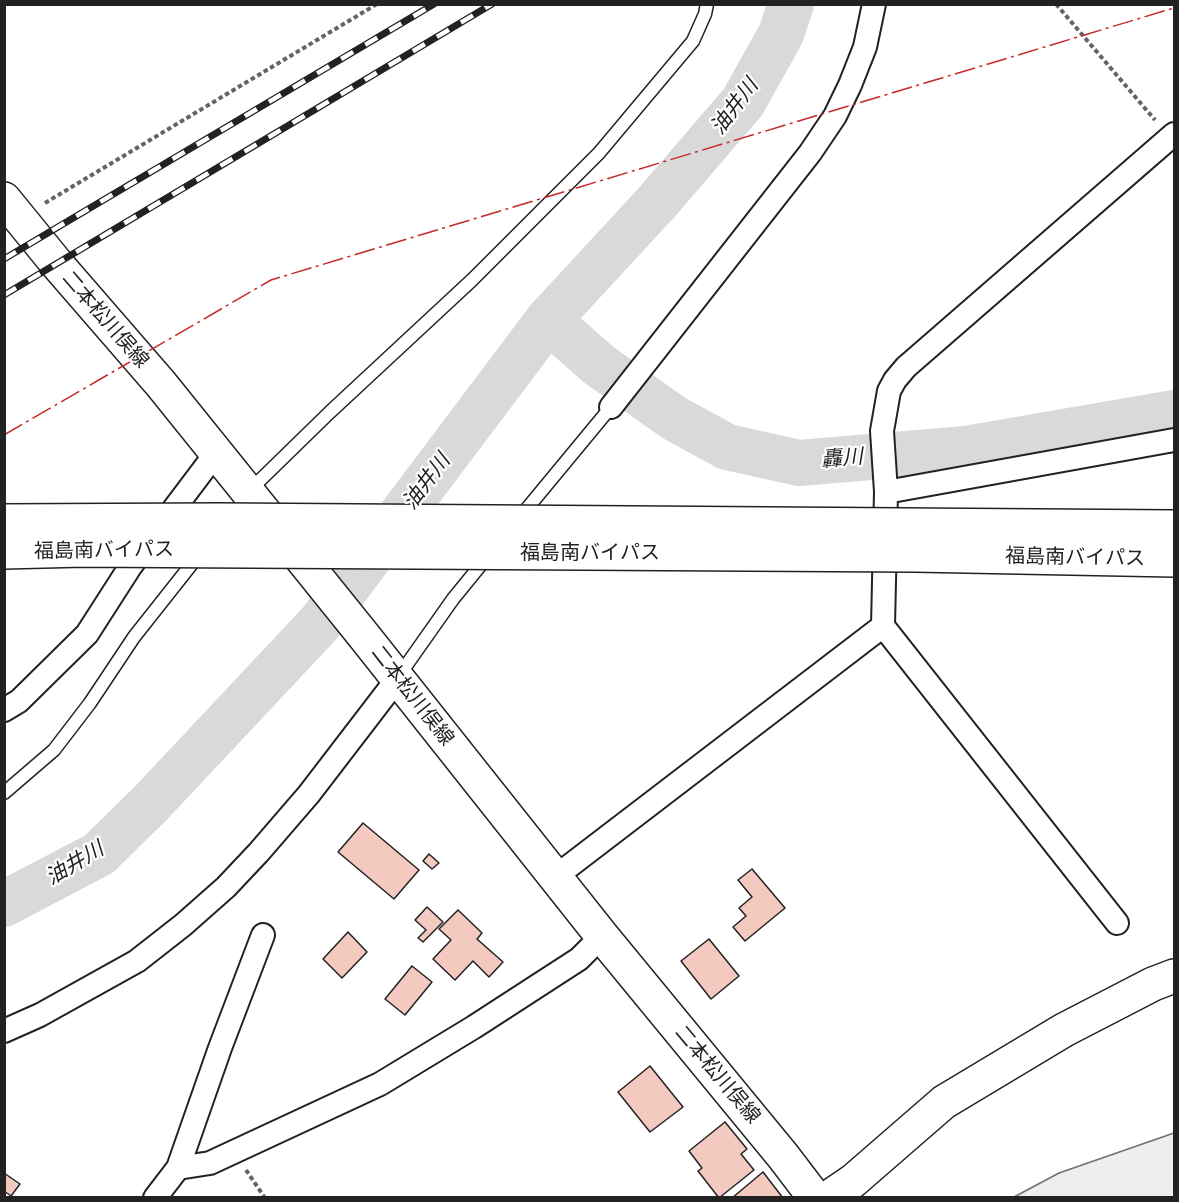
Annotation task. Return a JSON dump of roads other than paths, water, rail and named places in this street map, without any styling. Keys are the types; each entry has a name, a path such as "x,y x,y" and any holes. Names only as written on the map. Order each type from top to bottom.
{"main road":[{"name":"二本松川俣線","path":"10,215 57,264 161,384 216,453 241,501 292,548 602,936 815,1197"},
{"name":"福島南バイパス","path":"4,521 231,520 1174,527"},
{"name":"福島南バイパス","path":"4,552 83,550 915,555 1174,560"},
{"path":"828,1197 853,1181 944,1102 1064,1030 1153,984 1174,976"}],"street":[{"path":"611,407 810,153 836,116 865,47 873,4"},
{"path":"1117,923 884,626 886,484 882,431 889,391 906,367 1173,136"},
{"path":"886,484 1174,440"},
{"path":"4,710 19,701 87,634 130,567 216,453"},
{"path":"555,877 884,626"},
{"path":"4,1030 40,1015 137,961 226,887 309,794 398,678"},
{"path":"155,1197 178,1168 263,935"},
{"path":"178,1168 210,1163 380,1084 570,965 602,936"}],"lane":[{"path":"4,794 54,750 90,703 134,637 241,501 330,412 472,280 599,153 693,41 707,4"},
{"path":"398,678 453,599 611,407"}],"waterway":[{"name":"油井川","path":"4,904 99,854 151,803 320,623 548,320 658,201 743,102 781,34 791,4"},
{"name":"轟川","path":"548,320 599,365 674,418 727,447 799,463 966,449 1174,413"}],"railway":[{"path":"4,259 434,4"},
{"path":"4,295 492,4"}]}
